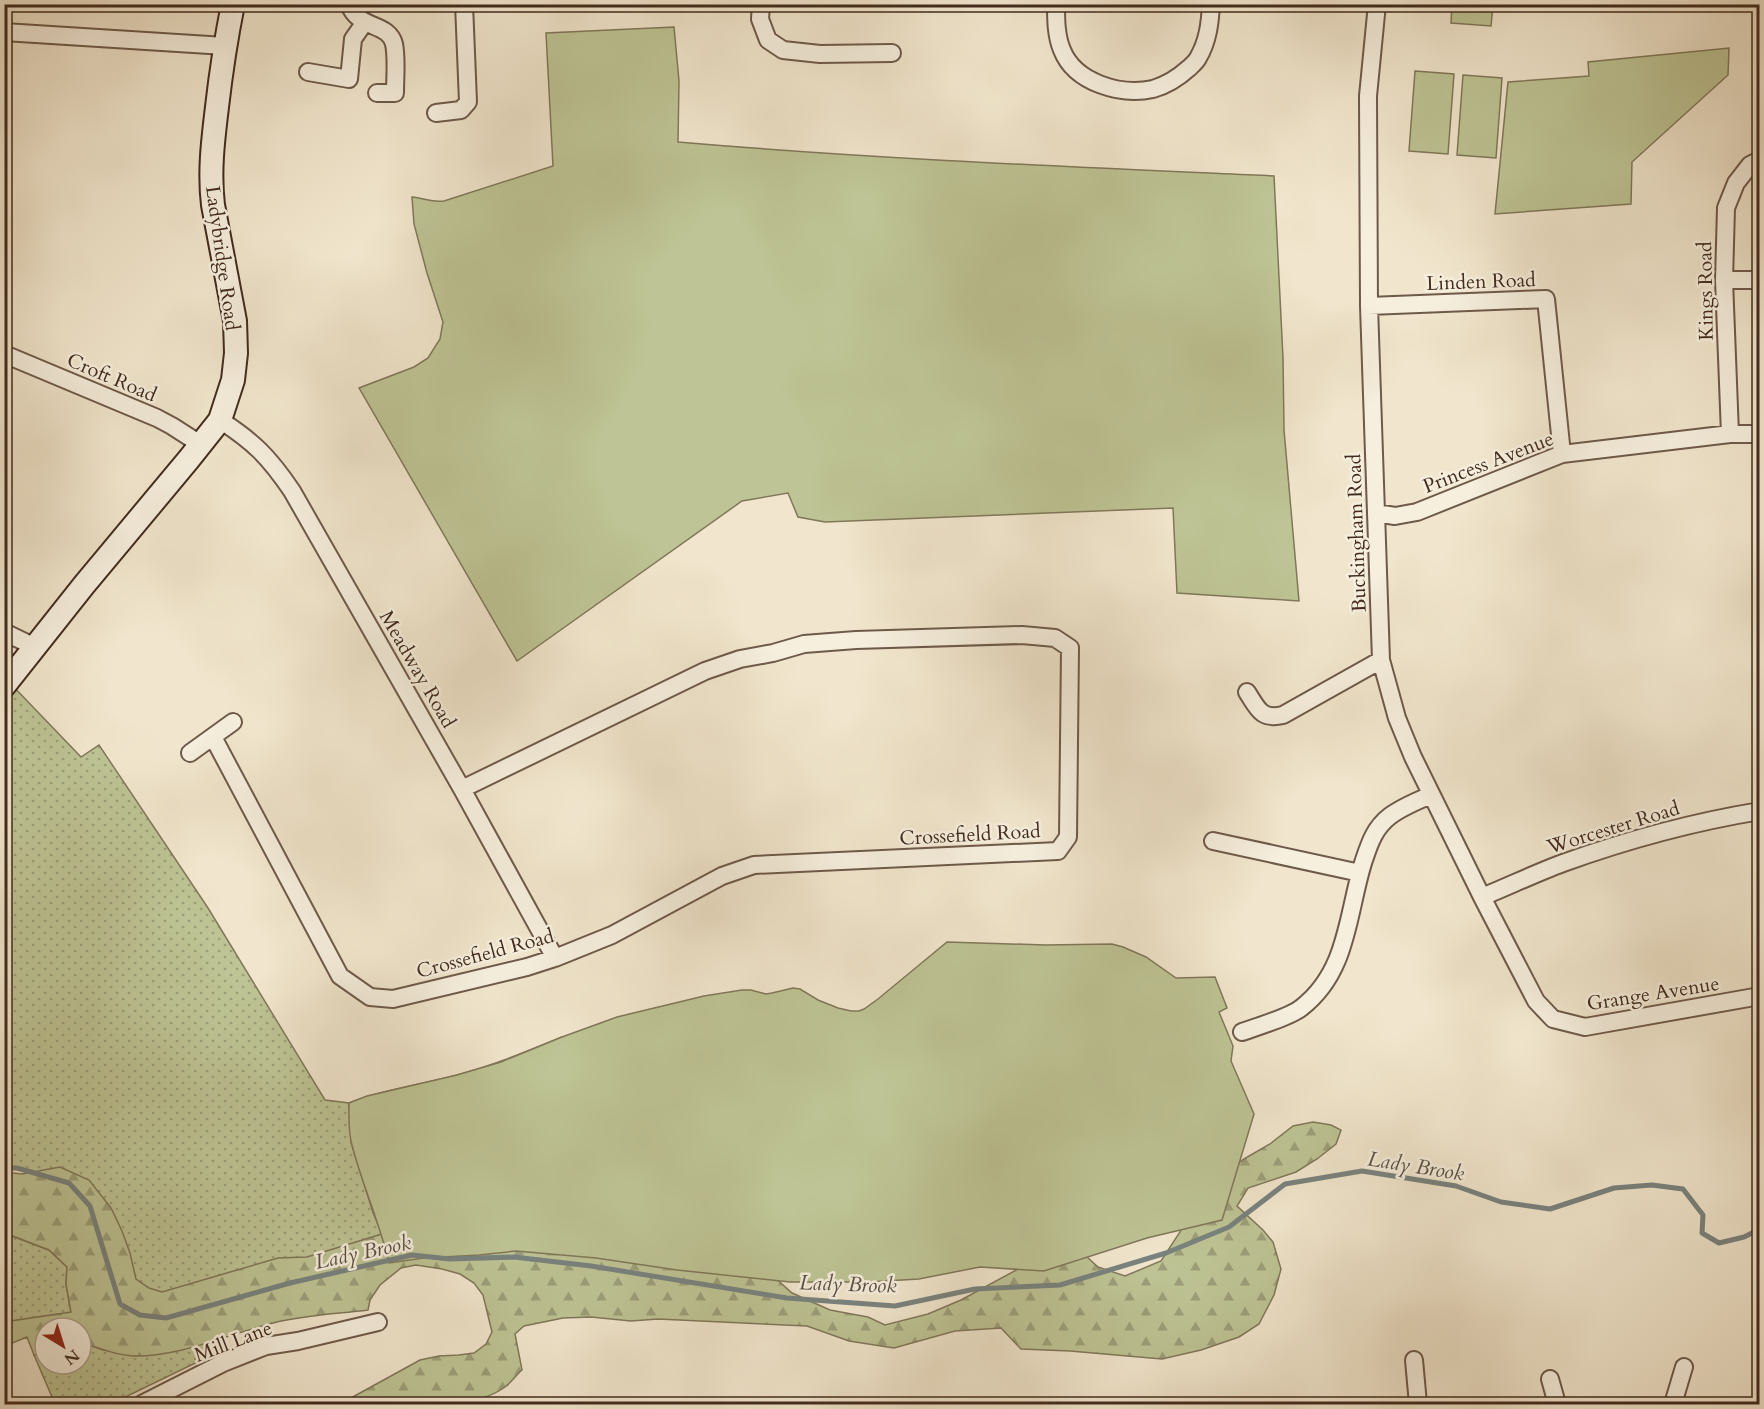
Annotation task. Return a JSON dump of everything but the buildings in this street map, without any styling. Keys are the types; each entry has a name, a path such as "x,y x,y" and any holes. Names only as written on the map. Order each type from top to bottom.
{"street":[{"name":"Ladybridge Road","path":"4,686 220,420 233,380 236,353 235,321 211,187 211,153 232,4"},
{"path":"349,4 356,18 383,30 390,35 394,43 395,93 377,93"},
{"path":"436,113 461,110 468,102 464,4"},
{"path":"761,4 760,19 768,40 783,50 820,54 892,53"},
{"path":"1056,4 1056,23 1062,51 1078,72 1100,85 1124,91 1154,88 1177,78 1198,59 1209,33 1211,4"},
{"name":"Buckingham Road","path":"1377,4 1368,96 1369,306 1381,660 1397,718 1413,758 1536,1001 1553,1019"},
{"path":"308,72 349,79 353,39 365,22"},
{"path":"4,32 225,46"},
{"name":"Kings Road","path":"1730,434 1724,280 1726,208 1736,183 1750,165 1760,160"},
{"path":"1724,280 1760,280"},
{"name":"Linden Road","path":"1369,306 1546,299 1562,454"},
{"name":"Croft Road","path":"4,354 157,418 200,444"},
{"name":"Meadway Road","path":"220,420 258,447 292,491 462,789 555,958"},
{"name":"Princess Avenue","path":"1376,513 1395,516 1417,513 1562,454 1730,434 1760,435"},
{"path":"4,632 35,646"},
{"name":"Crossefield Road","path":"213,737 340,976 370,997 393,999 527,967 555,958 612,934 722,876 754,865 1058,851 1068,837 1070,648 1055,638 1022,635 856,640 804,644 740,659 705,671 462,789"},
{"path":"1247,692 1261,713 1272,717 1283,716 1381,660"},
{"path":"190,753 233,722"},
{"path":"1242,1032 1299,1010 1323,986 1339,959 1360,873 1378,827 1389,816 1431,795"},
{"name":"Worcester Road","path":"1482,897 1561,863 1622,844 1714,819 1760,812"},
{"path":"1213,842 1360,873"},
{"name":"Grange Avenue","path":"1553,1019 1585,1027 1760,996"},
{"name":"Mill Lane","path":"142,1404 223,1363 266,1346 298,1341 378,1322"},
{"path":"1414,1360 1418,1404"},
{"path":"1673,1404 1684,1367"},
{"path":"1550,1379 1557,1404"}],"green space":[{"path":"1452,5 1493,5 1491,26 1451,23"},
{"path":"674,27 679,81 678,142 901,158 1274,176 1283,358 1284,430 1299,601 1177,593 1173,508 825,522 798,517 788,493 742,501 517,661 359,388 414,367 428,358 440,339 443,322 414,224 412,197 444,201 553,166 546,33"},
{"path":"1729,48 1728,75 1632,162 1631,204 1495,214 1508,82 1589,76 1588,62"},
{"path":"1415,71 1454,74 1448,154 1409,151"},
{"path":"1463,75 1502,78 1496,158 1457,155"},
{"path":"8,681 81,757 99,745 208,908 325,1100 349,1103 352,1145 382,1234 140,1315 69,1183 17,1168 5,1168 4,686"},
{"path":"947,942 1045,945 1112,944 1146,957 1176,978 1215,977 1227,1008 1219,1012 1233,1046 1231,1061 1254,1114 1222,1220 1147,1238 1044,1271 980,1267 919,1279 868,1282 790,1282 677,1270 596,1258 516,1251 389,1263 351,1140 349,1103 367,1096 501,1062 617,1017 704,996 742,990 766,994 793,988 800,989 838,1008 859,1011 878,999"},
{"path":"562,1037 763,1267 792,1293 830,1310 868,1317 885,1325 928,1314 961,1300 1020,1268 1087,1257 1098,1267 1125,1276 1161,1261 1180,1232 1185,1219 1215,1181 1244,1159 1270,1144 1293,1126 1313,1122 1331,1125 1341,1130 1336,1144 1317,1159 1296,1172 1248,1188 1237,1206 1273,1242 1281,1269 1274,1295 1259,1324 1239,1337 1201,1350 1162,1359 1021,1349 1001,1328 955,1331 894,1348 849,1341 807,1326 658,1319 631,1321 591,1317 563,1318 524,1326 515,1334 522,1370 500,1391 488,1396 455,1404 340,1404 420,1360 474,1353 486,1344 492,1332 483,1295 474,1283 460,1274 442,1269 416,1265 401,1268 380,1285 370,1300 368,1310 285,1320 186,1349 134,1356 93,1346 93,1316 44,1316 71,1312 66,1284 67,1267 49,1250 5,1233 5,1172 22,1174 60,1167 89,1180 111,1208 122,1231 136,1279 149,1288 162,1292 278,1258 307,1257 382,1234 352,1145 349,1103 376,1094 471,1071"},
{"path":"4,1233 49,1250 67,1267 66,1284 71,1313 33,1316 33,1318 5,1322"},
{"path":"33,1318 33,1352 27,1337 5,1346 4,1322"},
{"path":"206,1342 212,1355 111,1404 34,1404 52,1397 43,1376 93,1376 93,1346 103,1350 165,1353"}],"waterway":[{"name":"Lady Brook","path":"4,1168 17,1168 69,1183 90,1206 120,1304 140,1315 166,1318 290,1283 412,1255 450,1259 514,1257 591,1266 787,1298 895,1306 975,1289 1060,1285 1166,1253 1229,1227 1285,1184 1362,1171 1456,1186 1501,1202 1550,1209 1614,1188 1652,1185 1683,1189 1703,1215 1702,1233 1719,1243 1744,1237 1760,1229"}]}
